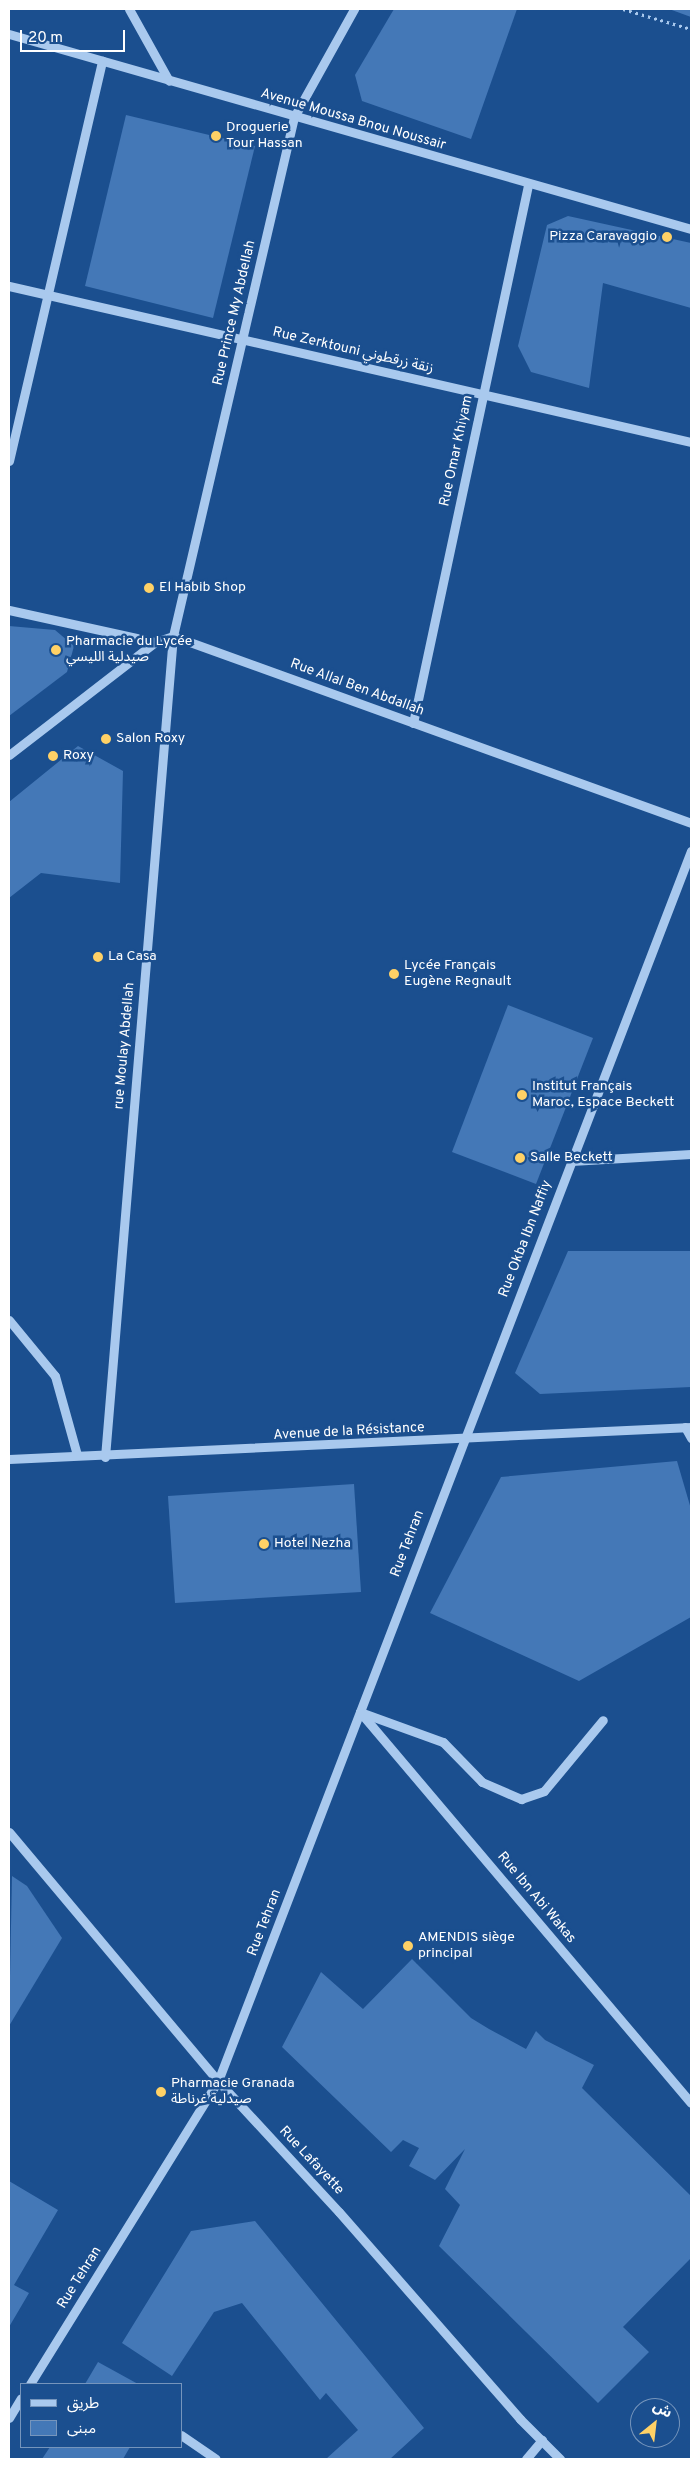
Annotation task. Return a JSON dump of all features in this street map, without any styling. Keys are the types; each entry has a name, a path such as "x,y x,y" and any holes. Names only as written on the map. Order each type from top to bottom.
{"street":[{"path":"129,9 169,81"},
{"name":"Rue Prince My Abdellah","path":"173,636 244,340 294,117 354,9"},
{"name":"Avenue Moussa Bnou Noussair","path":"9,34 528,185 691,229"},
{"path":"9,462 102,61"},
{"name":"Rue Omar Khiyam","path":"413,723 528,185"},
{"name":"Rue Zerktouni زنقة زرقطوني","path":"9,286 691,442"},
{"path":"9,610 155,642"},
{"path":"9,755 155,642 173,636"},
{"name":"Rue Allal Ben Abdallah","path":"173,636 691,824"},
{"name":"rue Moulay Abdellah","path":"104,1458 173,636"},
{"name":"Rue Okba Ibn Naffiy","path":"462,1440 691,852"},
{"path":"571,1161 691,1154"},
{"path":"9,1320 55,1376 76,1455"},
{"path":"688,1427 691,1438"},
{"name":"Avenue de la Résistance","path":"9,1460 76,1455 104,1458 688,1427"},
{"name":"Rue Tehran","path":"31,2383 218,2081 462,1440"},
{"path":"360,1712 444,1742 482,1782 521,1799 544,1791 603,1720"},
{"name":"Rue Ibn Abi Wakas","path":"360,1712 691,2103"},
{"name":"Rue Lafayette","path":"9,1832 218,2081 560,2459"},
{"path":"9,2418 20,2400"},
{"path":"182,2436 216,2459"},
{"path":"526,2459 542,2440"}],"path":[{"path":"623,9 691,29"}],"building":[{"path":"394,9 517,9 471,139 362,101 355,75"},
{"path":"669,9 691,9 691,17"},
{"path":"126,115 255,146 213,318 85,286"},
{"path":"568,216 691,243 691,308 603,283 589,388 531,372 518,346 547,225"},
{"path":"9,626 55,630 74,646 67,672 9,716"},
{"path":"78,746 123,771 120,883 41,873 9,898 9,802"},
{"name":"Institut Français Maroc, Espace Beckett","path":"508,1005 593,1038 536,1184 452,1152"},
{"path":"568,1251 691,1251 691,1387 540,1394 515,1373"},
{"path":"677,1461 691,1509 691,1617 579,1681 430,1613 501,1477"},
{"name":"Hotel Nezha","path":"354,1484 361,1592 175,1603 168,1496"},
{"path":"12,1876 27,1886 62,1938 9,2026"},
{"path":"412,1959 471,2018 489,2029 526,2049 536,2031 545,2040 594,2065 582,2088 691,2196 691,2258 623,2327 649,2352 598,2403 439,2246 460,2205 445,2189 465,2149 435,2180 409,2166 419,2148 403,2140 391,2152 282,2047 321,1972 363,2009"},
{"path":"9,2181 58,2210 14,2285 29,2293 9,2327"},
{"path":"255,2221 424,2428 390,2459 326,2459 358,2430 326,2393 320,2400 242,2303 214,2312 172,2376 122,2343 191,2231"},
{"path":"98,2362 136,2383 86,2383"},
{"path":"49,2448 129,2448 123,2459 42,2459"}],"place":[{"name":"Droguerie Tour Hassan","path":"216,136"},
{"name":"Pizza Caravaggio","path":"667,237"},
{"name":"El Habib Shop","path":"149,588"},
{"name":"Pharmacie du Lycée صيدلية الليسي","path":"56,650"},
{"name":"Salon Roxy","path":"106,739"},
{"name":"Roxy","path":"53,756"},
{"name":"La Casa","path":"98,957"},
{"name":"Lycée Français Eugène Regnault","path":"394,974"},
{"name":"Institut Français Maroc, Espace Beckett","path":"522,1095"},
{"name":"Salle Beckett","path":"520,1158"},
{"name":"Hotel Nezha","path":"264,1544"},
{"name":"AMENDIS siège principal","path":"408,1946"},
{"name":"Pharmacie Granada صيدلية غرناطة","path":"161,2092"}]}
